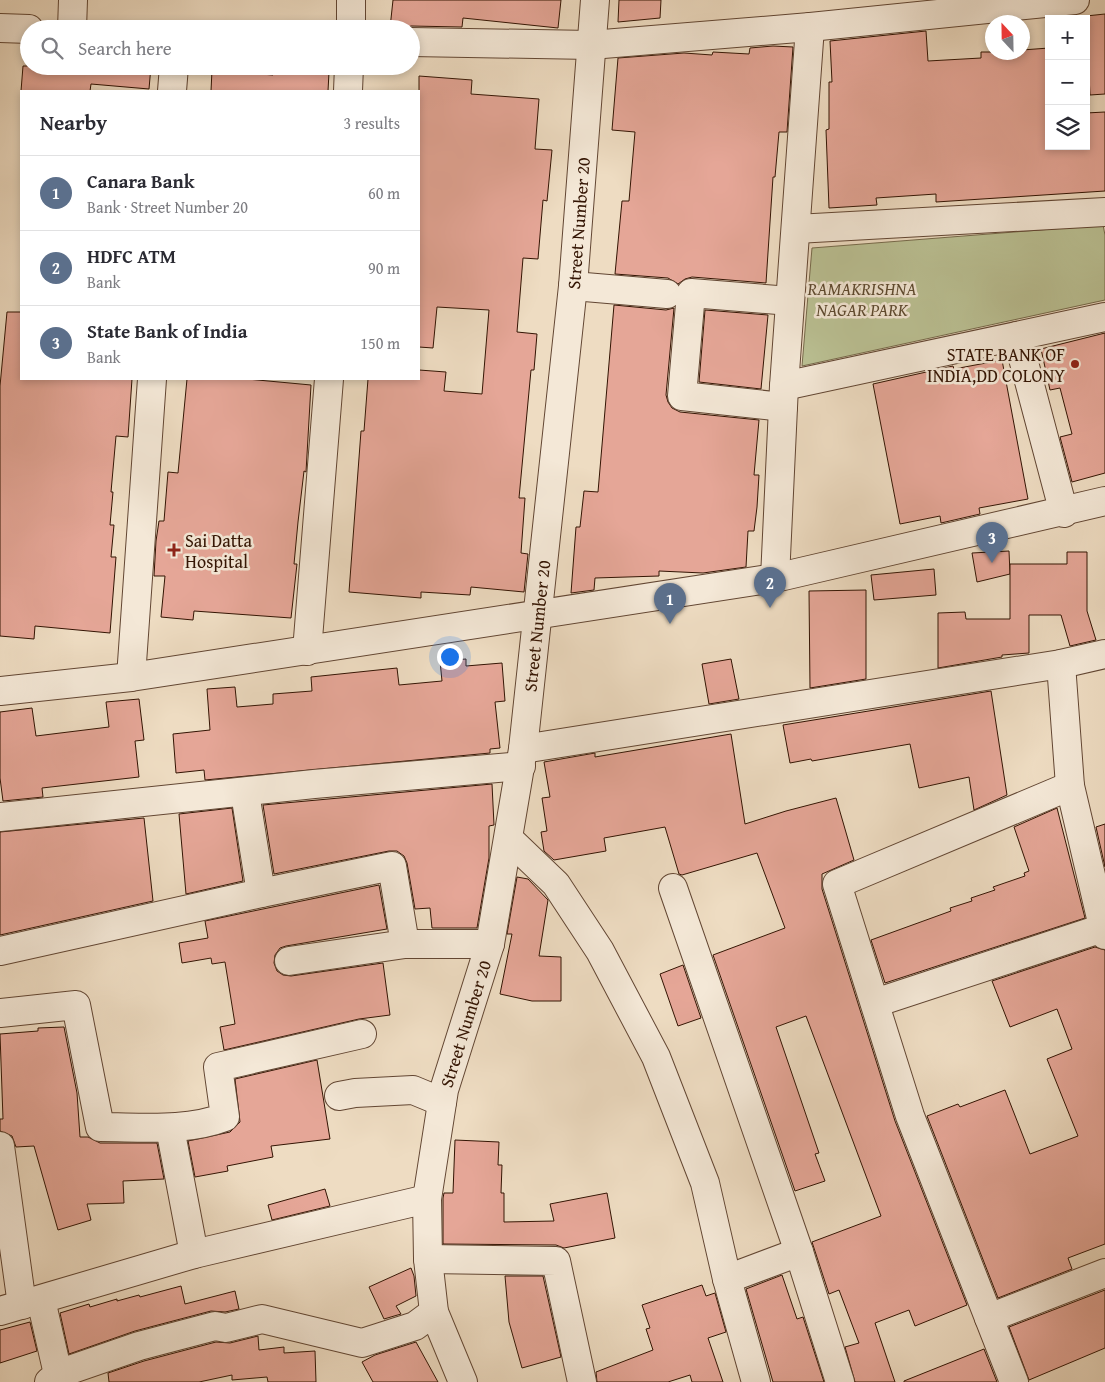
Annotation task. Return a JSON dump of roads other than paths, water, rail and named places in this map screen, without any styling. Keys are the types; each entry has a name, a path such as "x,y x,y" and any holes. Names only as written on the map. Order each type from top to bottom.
{"street":[{"path":"72,20 73,0"},
{"path":"350,20 351,0"},
{"name":"Street Number 20","path":"464,1382 434,1312 428,1259 426,1199 442,1102 490,944 522,757 573,286 596,0"},
{"path":"420,42 591,45 810,27 1075,0"},
{"path":"775,578 783,397 810,27"},
{"path":"0,28 20,29"},
{"path":"172,90 173,75"},
{"path":"348,90 349,75"},
{"path":"796,229 1105,212"},
{"path":"573,286 667,294"},
{"path":"790,302 691,293 682,396 783,397 1017,336 1105,317"},
{"path":"1017,336 1064,513"},
{"path":"130,677 152,380"},
{"path":"307,651 330,380"},
{"path":"0,691 130,677 775,578 1064,513 1105,502"},
{"path":"0,818 245,793 522,757 1060,664 1105,654"},
{"path":"875,1003 1104,932 1070,786 1060,664"},
{"path":"1014,1382 910,1116 836,884 1070,786"},
{"path":"245,793 261,893"},
{"path":"508,839 556,884 600,951 656,1057 705,1183 727,1279 756,1382"},
{"path":"0,951 392,866 404,944"},
{"path":"673,888 799,1252 840,1382"},
{"path":"288,960 404,944 490,944"},
{"path":"0,1013 76,1005 100,1127 170,1128 205,1125 225,1117 218,1067 362,1034"},
{"path":"340,1096 355,1093 412,1090 442,1102"},
{"path":"170,1128 194,1254"},
{"path":"0,1146 21,1305 53,1378 138,1346 215,1326 226,1328 262,1319 362,1343 416,1326 434,1312"},
{"path":"21,1305 194,1254 426,1199"},
{"path":"727,1279 799,1252"},
{"path":"428,1259 556,1261 582,1382"},
{"path":"990,1318 1105,1273"}],"place":[{"name":"STATE BANK OF INDIA,DD COLONY","path":"1075,364"},
{"name":"Sai Datta Hospital","path":"174,550"},
{"name":"State Bank of India","path":"992,563"},
{"name":"HDFC ATM","path":"770,608"},
{"name":"Canara Bank","path":"670,624"}],"park label":[{"name":"RAMAKRISHNA NAGAR PARK","path":"862,298"}]}
